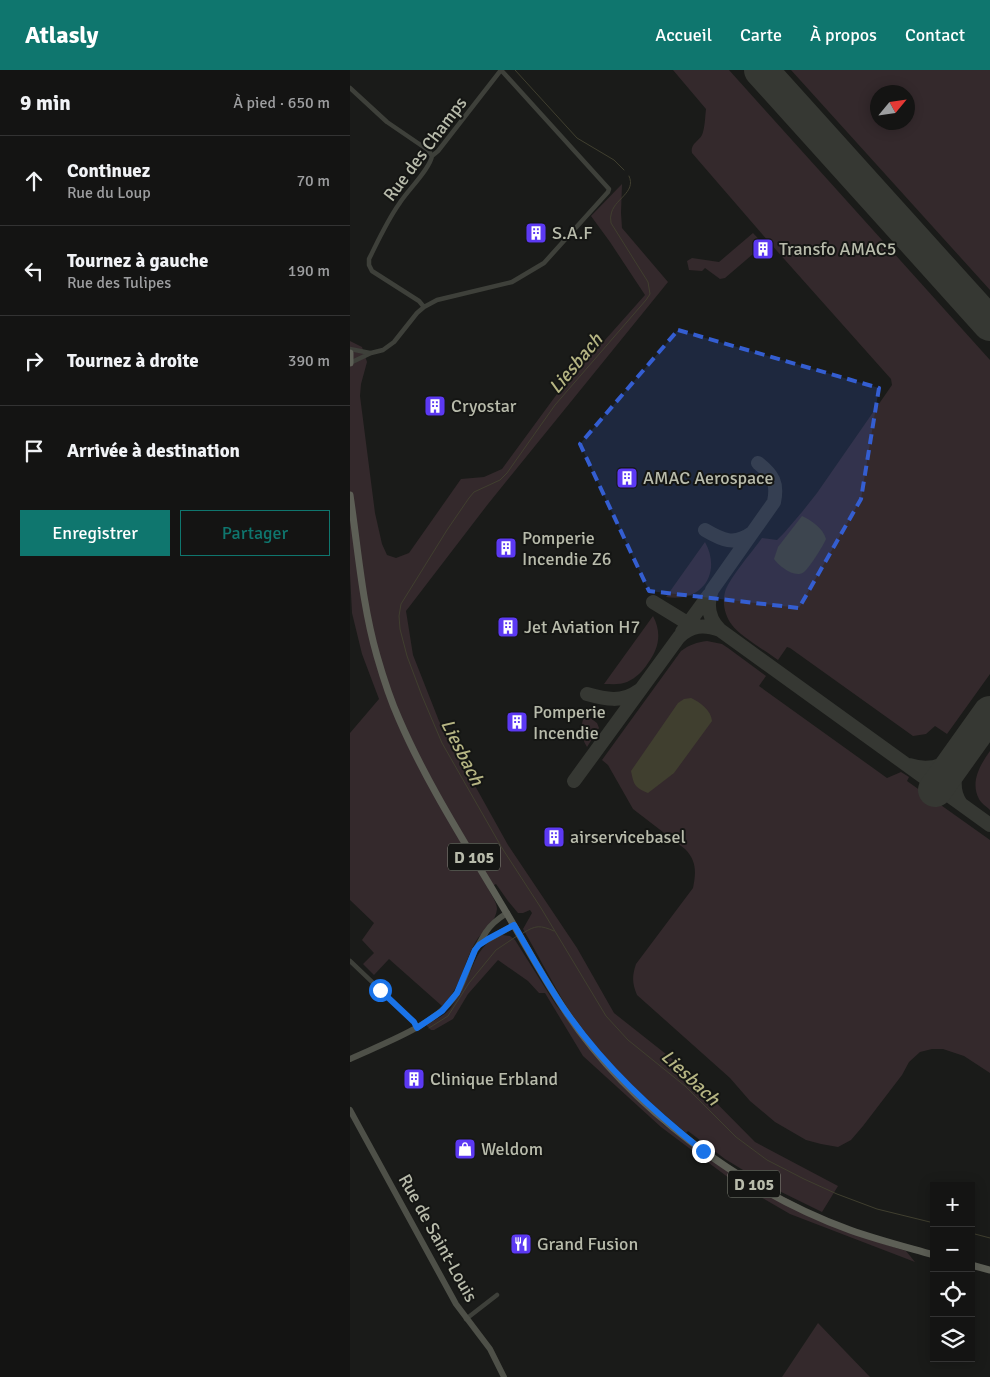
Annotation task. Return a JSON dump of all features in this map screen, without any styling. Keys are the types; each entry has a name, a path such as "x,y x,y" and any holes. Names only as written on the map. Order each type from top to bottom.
{"main road":[{"path":"350,353 350,363"},
{"name":"D 105","path":"350,495 368,619 377,656 398,716 413,749 437,793 566,1013 633,1091 703,1151 756,1186 805,1210 850,1230 930,1254"},
{"path":"350,1059 417,1028 442,1011 457,993 475,950 484,934 507,913"},
{"path":"479,945 516,928"},
{"name":"Rue de Saint-Louis","path":"350,1110 456,1304 490,1349 504,1377"},
{"path":"975,1266 990,1270"}],"street":[{"name":"Rue des Champs","path":"424,307 420,301 372,271 369,259 397,206 426,168 432,156 438,151 501,70"},
{"path":"350,363 371,353 383,350 394,342 417,313 437,300 512,282 544,263 608,192 609,189 501,70"},
{"path":"350,88 387,122 428,150 432,156"},
{"path":"350,349 371,353"},
{"path":"350,961 414,1022 417,1028"},
{"path":"466,1319 497,1295"}],"highlighted area":[{"path":"678,330 879,388 861,499 799,608 649,591 580,444"}],"shaded area":[{"path":"673,70 729,70 990,360 990,674 947,734 935,726 926,734 913,736 790,648 787,647 778,660 741,634 728,618 724,605 724,596 727,586 736,572 762,538 777,540 802,512 892,385 891,379 692,153 693,145 703,132 706,109"},
{"path":"791,70 990,70 990,290"},
{"path":"622,184 622,228 668,282 488,504 406,611 413,655 439,721 508,845 577,948 614,1013 676,1062 755,1142 838,1186 822,1212 771,1187 725,1159 688,1131 686,1133 623,1076 588,1037 570,1011 523,929 532,913 530,910 518,913 496,884 488,888 497,906 495,917 478,938 459,982 442,1006 389,959 374,975 363,964 374,953 362,940 374,923 350,900 350,733 379,699 362,654 352,613 350,574 350,341 362,347 367,362 360,396 375,513 382,544 387,555 396,558 409,553 461,479 484,477 502,469 557,394 645,295 591,216"},
{"path":"753,233 770,251 765,255 753,254 725,278 720,279 705,268 702,271 689,270 687,261 692,258 719,262"},
{"path":"802,516 813,522 826,539 807,569 800,574 796,574 783,568 774,559 778,547"},
{"path":"705,542 710,554 711,565 710,575 705,583 699,590 690,595 679,598 666,597"},
{"path":"653,616 658,628 658,640 655,652 646,666 627,682 604,684"},
{"path":"707,641 722,644 766,676 759,686 887,778 901,772 909,777 907,781 990,840 990,1073 964,1056 943,1049 920,1052 909,1062 902,1075 851,1140 838,1147 806,1140 775,1122 750,1101 730,1078 637,995 634,987 633,976 636,964 693,888 695,867 692,858 685,849 633,809 608,765 602,760 681,651 693,644"},
{"path":"691,698 710,713 712,721 674,773 648,793 643,791 635,785 631,771 678,703 684,699"},
{"path":"585,714 597,723 599,728 587,747 582,731"},
{"path":"990,751 990,810 976,793 976,780 977,774"},
{"path":"502,935 510,936 515,940 556,1005 593,1053 664,1125 702,1153 853,1234 906,1251 915,1262 790,1214 733,1181 661,1127 583,1056 545,993 539,993 528,981 498,960 468,994 453,1019 431,1030 427,1025 450,1009 484,946"},
{"path":"818,1323 870,1377 782,1377"}],"waterway":[{"name":"Liesbach","path":"515,70 577,138 614,160 624,170"},
{"name":"Liesbach","path":"629,176 630,187 613,209 611,223 648,282 650,294 555,405 507,473 500,480 474,492 447,530 401,604 399,616 400,629 407,656 442,743 502,848 541,908 606,1016 628,1040 685,1086 736,1137 767,1160 837,1194 877,1209 930,1222"},
{"path":"523,933 531,928 538,927 554,931"},
{"path":"429,1028 448,1016 469,983 496,950 517,936"},
{"name":"Liesbach","path":"975,1234 990,1238"}],"taxiway":[{"path":"758,463 767,471 775,484 774,502 712,590 709,611 713,621 720,630 990,825"},
{"path":"705,530 717,537 728,540 746,537 752,533"},
{"path":"682,632 709,595"},
{"path":"653,602 684,621 696,625"},
{"path":"574,781 679,637 688,630 703,626 720,630"},
{"path":"587,694 620,699 638,691"},
{"path":"909,765 926,768 941,765 955,756 967,744"},
{"path":"961,804 956,792 955,778 963,751"}],"runway":[{"path":"761,70 990,324"},
{"path":"935,790 990,713"}],"place":[{"name":"S.A.F","path":"536,233"},
{"name":"Transfo AMAC5","path":"763,249"},
{"name":"Cryostar","path":"435,406"},
{"name":"AMAC Aerospace","path":"627,478"},
{"name":"Pomperie Incendie Z6","path":"506,548"},
{"name":"Jet Aviation H7","path":"508,627"},
{"name":"Pomperie Incendie","path":"517,722"},
{"name":"airservicebasel","path":"554,837"},
{"name":"Clinique Erbland","path":"414,1079"},
{"name":"Weldom","path":"465,1149"},
{"name":"Grand Fusion","path":"521,1244"}],"route":[{"path":"380,990 414,1022 417,1028 449,1004 457,993 475,950 479,945 514,925 566,1013 592,1046 633,1091 703,1151"}]}
